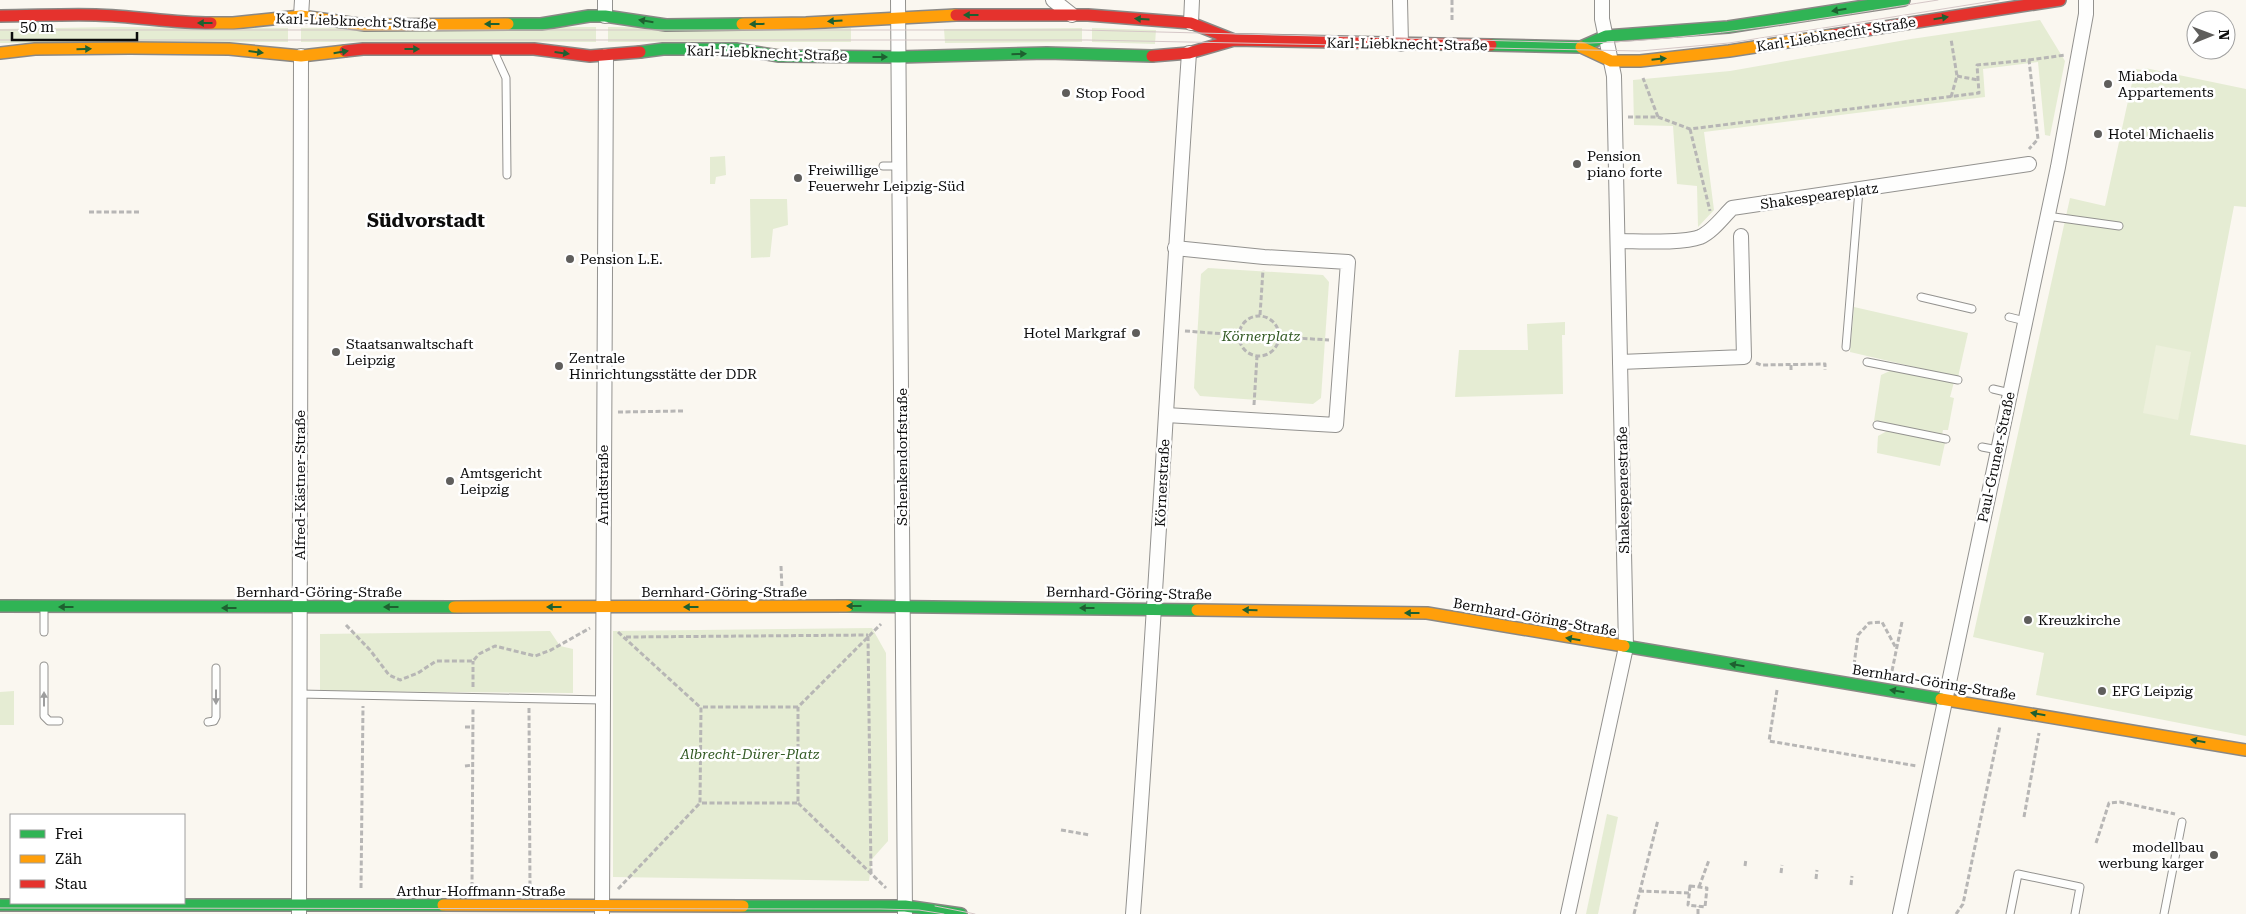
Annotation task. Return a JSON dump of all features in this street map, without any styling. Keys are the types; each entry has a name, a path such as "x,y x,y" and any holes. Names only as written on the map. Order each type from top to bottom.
{"main road":[{"name":"Karl-Liebknecht-Straße","path":"1581,47 1606,36 1728,27 1904,0"},
{"name":"Karl-Liebknecht-Straße","path":"0,53 35,49 130,48 229,49 301,56 363,49 534,49 590,56 606,56 663,49 736,49 779,56 899,57 1047,53 1159,56 1189,53 1234,40 1581,47 1611,61 1640,61 1729,51 2060,0"},
{"name":"Karl-Liebknecht-Straße","path":"0,16 96,15 134,17 177,23 233,24 282,16 301,16 365,24 541,24 589,16 605,16 666,25 806,23 939,15 1072,16 1191,19 1234,40"},
{"name":"Bernhard-Göring-Straße","path":"0,606 332,607 603,614 782,607 902,606 1427,613 1946,698 2246,750"},
{"name":"Arthur-Hoffmann-Straße","path":"0,905 299,910 361,906 530,905 602,910 905,910 960,914"}],"street":[{"path":"301,16 302,0"},
{"path":"605,0 605,16"},
{"name":"Schenkendorfstraße","path":"898,0 905,910"},
{"path":"1052,0 1072,16"},
{"path":"1191,19 1192,0"},
{"path":"1400,0 1401,44"},
{"path":"1602,0 1611,61"},
{"name":"Paul-Gruner-Straße","path":"1900,914 2047,216 2079,54 2086,14 2086,0"},
{"name":"Körnerstraße","path":"1133,914 1189,53"},
{"name":"Alfred-Kästner-Straße","path":"299,910 301,56"},
{"name":"Arndtstraße","path":"602,910 606,56"},
{"name":"Shakespearestraße","path":"1568,914 1626,647 1614,76 1611,61"},
{"name":"Shakespeareplatz","path":"1618,241 1675,240 1700,237 1714,227 1732,208 2023,164"},
{"path":"1620,362 1744,357 1741,236"},
{"path":"1166,415 1336,425 1348,262 1264,257 1175,248"}],"lane":[{"path":"496,49 496,56 506,78 507,175"},
{"path":"883,166 900,166"},
{"path":"1846,347 1860,190"},
{"path":"2047,216 2119,226"},
{"path":"1921,297 1972,309"},
{"path":"2009,317 2025,321"},
{"path":"1867,362 1958,380"},
{"path":"1994,388 2010,393"},
{"path":"1877,425 1946,439"},
{"path":"1982,447 1998,450"},
{"path":"44,606 44,632"},
{"path":"44,666 44,716 49,721 58,721"},
{"path":"208,722 214,721 216,717 216,668"},
{"path":"299,694 602,700"},
{"path":"2164,914 2182,822"},
{"path":"2010,914 2018,874 2080,887 2075,914"}],"path":[{"path":"1452,0 1452,22"},
{"path":"1951,39 1957,76 1951,97"},
{"path":"1614,118 1658,117 1690,129 1951,97 1979,93 1977,65 2045,58"},
{"path":"2023,164 2038,139 2029,60"},
{"path":"1957,76 1978,80"},
{"path":"1643,78 1658,117"},
{"path":"1690,129 1714,227"},
{"path":"89,212 141,212"},
{"path":"1260,315 1264,257"},
{"path":"1260,315 1266,316 1274,322 1279,330 1280,337 1275,349 1270,353 1258,356 1246,351 1239,335 1240,328 1248,319 1260,315"},
{"path":"1170,330 1239,335"},
{"path":"1280,337 1342,341"},
{"path":"1253,421 1258,356"},
{"path":"1744,357 1761,365 1825,364 1825,370"},
{"path":"1791,365 1791,371"},
{"path":"604,413 683,411"},
{"path":"781,566 782,607"},
{"path":"332,607 370,650 389,676 400,680 418,673 436,661 473,661"},
{"path":"472,906 473,661 479,654 495,646 535,656 551,650 603,614"},
{"path":"1854,665 1858,635 1869,623 1882,622 1896,648"},
{"path":"1892,671 1902,622"},
{"path":"798,707 700,707 626,637 868,635"},
{"path":"798,803 798,707 868,635"},
{"path":"700,803 798,803 871,874 868,635"},
{"path":"1780,672 1769,741 1931,768"},
{"path":"361,906 363,696"},
{"path":"530,699 530,905"},
{"path":"628,878 700,803 700,707"},
{"path":"1956,914 1963,904 2004,708"},
{"path":"2024,817 2042,715"},
{"path":"465,727 473,727"},
{"path":"465,766 473,765"},
{"path":"2096,843 2109,802 2120,802 2177,814 2182,822"},
{"path":"1634,914 1658,820"},
{"path":"1060,830 1090,835"},
{"path":"1745,866 1746,859"},
{"path":"1699,887 1709,860"},
{"path":"1781,873 1782,864"},
{"path":"1816,879 1817,870"},
{"path":"1851,885 1852,876"},
{"path":"1690,886 1699,887 1707,888 1705,907 1688,905 1690,886"},
{"path":"1639,891 1689,893"},
{"path":"1698,906 1698,914"}],"green space":[{"path":"2040,20 2065,61 2050,136 2045,135 2038,62 1983,69 1985,97 1704,132 1714,210 1698,227 1697,186 1677,184 1673,126 1634,125 1633,80 1730,71 1911,39"},
{"path":"113,27 288,28 288,42 0,43 0,29"},
{"path":"596,27 596,42 301,42 301,28"},
{"path":"608,27 851,28 851,42 608,42"},
{"path":"1082,28 1082,42 945,43 944,29"},
{"path":"1092,28 1156,30 1155,44 1092,42"},
{"path":"2145,68 2246,89 2246,207 2234,206 2190,435 2246,445 2246,736 2036,695 2044,653 1973,637 2070,198 2105,206 2135,69 2143,70"},
{"path":"725,156 726,175 716,177 715,184 710,184 710,157"},
{"path":"750,199 787,199 788,225 773,229 770,257 751,258"},
{"name":"Körnerplatz","path":"1208,268 1323,275 1329,282 1321,398 1313,404 1200,396 1194,388 1201,274"},
{"path":"1854,307 1968,333 1958,377 1850,352"},
{"path":"1565,322 1565,335 1562,335 1563,394 1455,397 1459,350 1528,350 1527,324"},
{"path":"2156,345 2191,352 2178,420 2143,413"},
{"path":"1894,369 1954,382 1950,397 1954,398 1948,430 1943,430 1942,435 1874,421 1881,375"},
{"path":"1887,431 1945,443 1940,466 1877,453 1878,436"},
{"name":"Albrecht-Dürer-Platz","path":"872,628 886,653 888,841 872,859 869,881 613,877 613,631"},
{"path":"550,631 560,646 573,649 573,693 320,691 320,634"},
{"path":"14,691 14,725 0,725 0,692"},
{"path":"1607,814 1618,817 1598,914 1586,914"}],"tram line":[{"path":"0,30 1082,30 1590,43 1634,41 1721,32 1938,0"},
{"path":"0,40 1087,40 1640,51 1729,43 1999,0"},
{"path":"935,906 975,914"},
{"path":"0,908 881,909 919,910 944,914"}],"traffic: fast":[{"path":"1491,45 1581,47 1606,36 1728,27 1904,0"},
{"path":"508,24 541,24 589,16 605,16 666,25 742,24"},
{"path":"640,52 663,49 736,49 779,56 899,57 1047,53 1152,56"},
{"path":"0,606 454,607"},
{"path":"848,606 1197,610"},
{"path":"1624,646 1941,699"},
{"path":"0,905 443,905"},
{"path":"743,906 905,906 961,914"}],"traffic: slow":[{"path":"742,24 806,23 956,15"},
{"path":"211,23 233,23 301,16 365,25 508,24"},
{"path":"1581,47 1611,61 1640,61 1729,51 1833,35"},
{"path":"0,53 35,49 130,48 229,49 301,56 345,51"},
{"path":"454,607 848,606"},
{"path":"1197,610 1427,613 1624,646"},
{"path":"1941,699 2246,750"},
{"path":"443,905 743,906"}],"traffic: jam":[{"path":"1833,35 2060,0"},
{"path":"0,16 96,15 211,23"},
{"path":"956,15 1088,15 1191,23 1234,40"},
{"path":"1152,56 1189,53 1234,40 1491,45"},
{"path":"345,51 363,49 534,49 590,56 640,52"}],"place":[{"name":"Miaboda Appartements","path":"2108,84"},
{"name":"Stop Food","path":"1066,93"},
{"name":"Hotel Michaelis","path":"2098,134"},
{"name":"Pension piano forte","path":"1577,164"},
{"name":"Freiwillige Feuerwehr Leipzig-Süd","path":"798,178"},
{"name":"Pension L.E.","path":"570,259"},
{"name":"Hotel Markgraf","path":"1136,333"},
{"name":"Staatsanwaltschaft Leipzig","path":"336,352"},
{"name":"Zentrale Hinrichtungsstätte der DDR","path":"559,366"},
{"name":"Amtsgericht Leipzig","path":"450,481"},
{"name":"Kreuzkirche","path":"2028,620"},
{"name":"EFG Leipzig","path":"2102,691"},
{"name":"modellbau werbung karger","path":"2214,855"}],"district":[{"name":"Südvorstadt","path":"426,220"}]}
